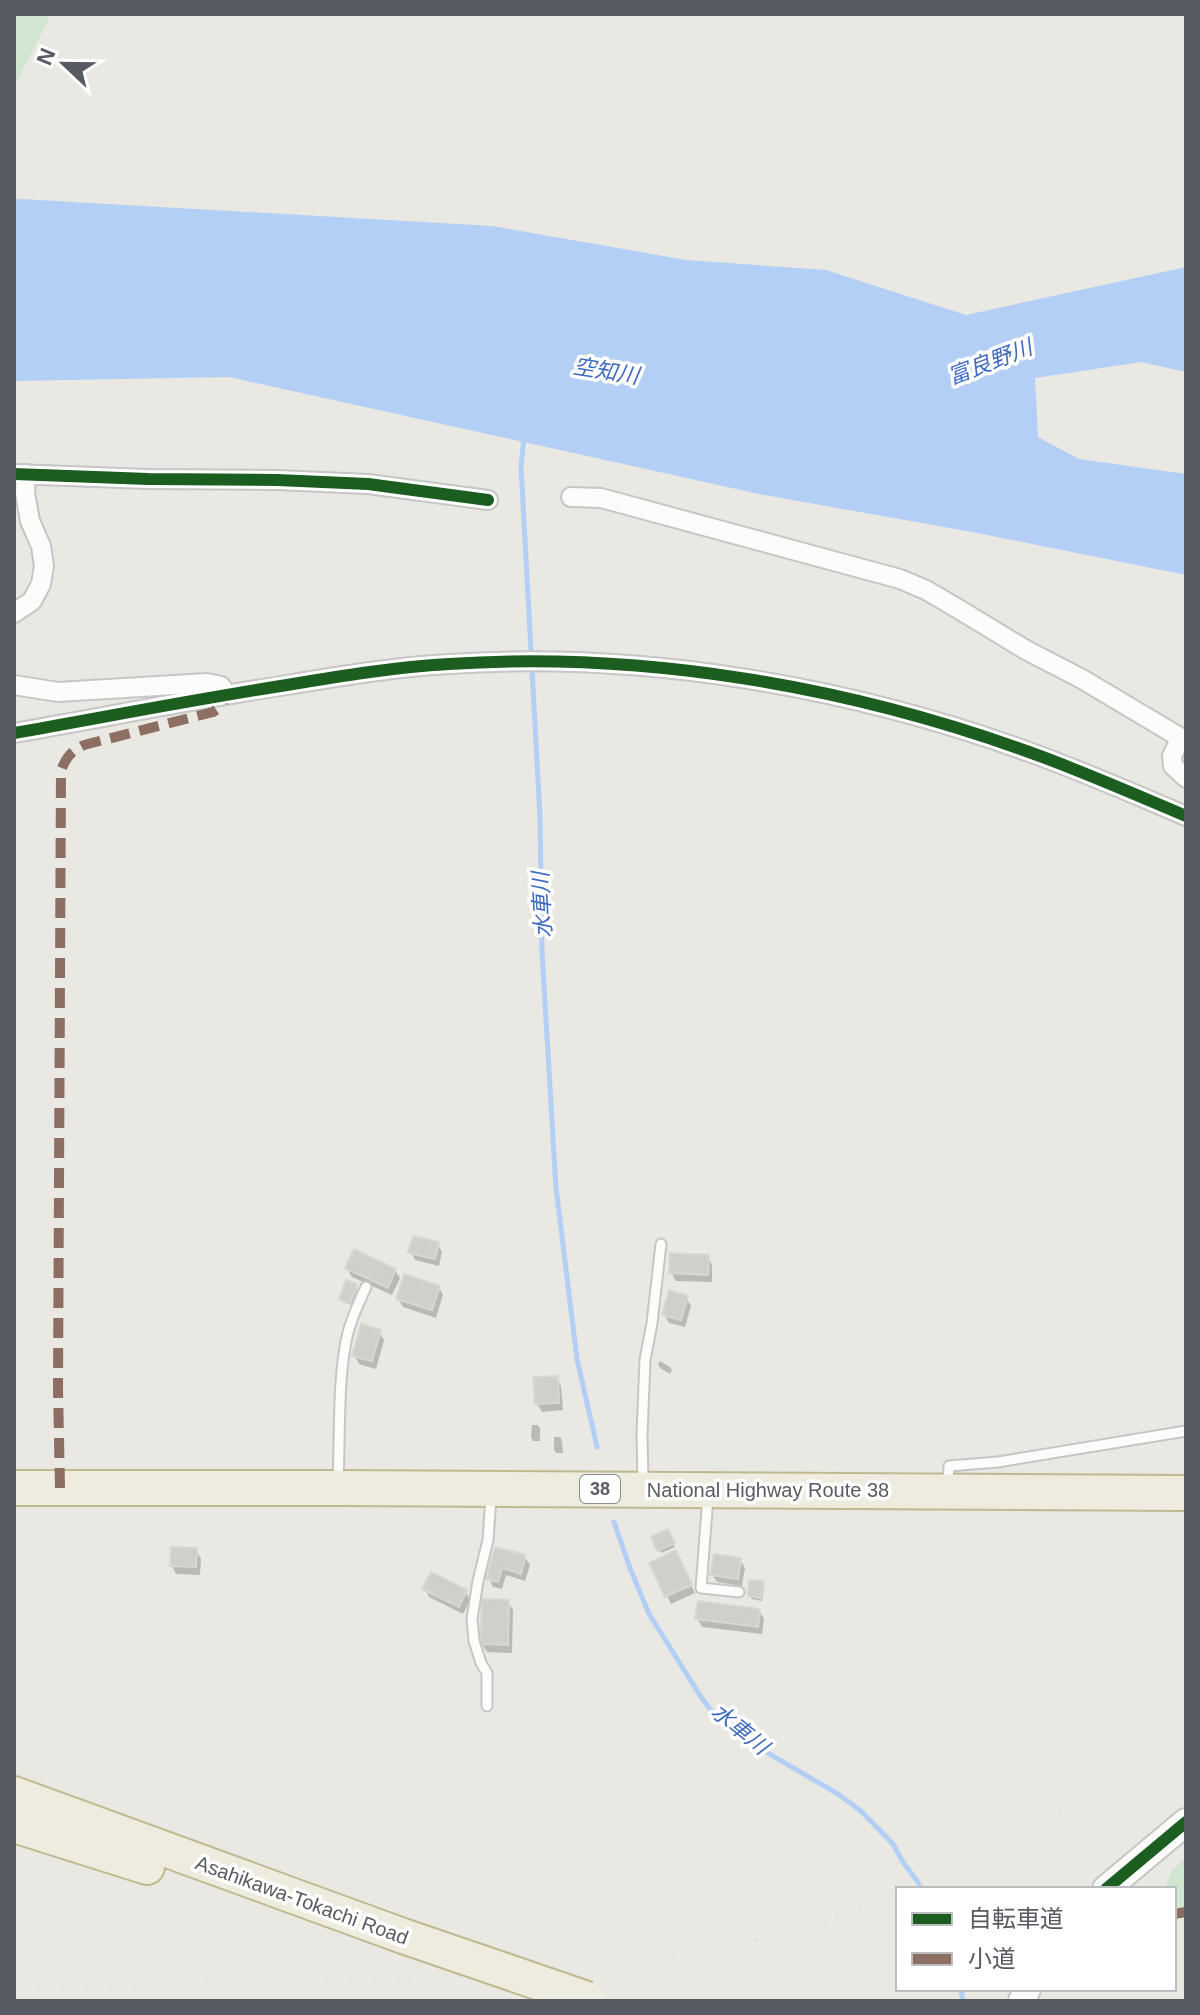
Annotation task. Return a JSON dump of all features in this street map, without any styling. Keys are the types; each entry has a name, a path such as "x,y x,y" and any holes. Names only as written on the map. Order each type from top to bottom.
{"highway":[{"name":"National Highway Route 38","path":"14,1488 1186,1493"},
{"name":"Asahikawa-Tokachi Road","path":"14,1794 539,2001"},
{"name":"Asahikawa-Tokachi Road","path":"14,1825 589,2000"}],"street":[{"path":"14,613 32,601 41,584 44,566 20,474 368,484 488,500"},
{"path":"571,497 601,498 900,579 926,590 1183,740 1172,756 1173,766 1186,778"},
{"path":"14,733 226,694 448,664 507,661 620,664 674,668 820,693 923,718 1029,752 1186,816"},
{"path":"14,685 58,692 207,683 221,686 226,694"},
{"path":"1108,1887 1186,1822"}],"lane":[{"path":"643,1489 645,1360 661,1244"},
{"path":"338,1488 341,1371 345,1344 366,1287"},
{"path":"948,1491 949,1466 998,1462 1186,1431"},
{"path":"487,1706 487,1673 474,1641 472,1619 488,1540 492,1490"},
{"path":"708,1490 701,1588 739,1592"}],"green space":[{"path":"14,14 49,14 14,86"},
{"path":"1186,1857 1186,1908 1176,1909 1176,1887 1165,1887 1172,1871"}],"water":[{"path":"14,200 492,226 686,260 826,270 966,315 1186,267 1186,372 1141,362 1035,378 1038,437 1079,459 1186,474 1186,575 759,494 229,377 14,381"}],"building":[{"path":"413,1236 439,1242 435,1259 408,1253"},
{"path":"354,1249 396,1269 388,1288 345,1268"},
{"path":"670,1253 709,1255 708,1275 669,1273"},
{"path":"404,1274 440,1286 432,1310 396,1299"},
{"path":"346,1280 357,1284 350,1303 339,1299"},
{"path":"669,1290 688,1296 681,1320 662,1315"},
{"path":"361,1324 381,1330 372,1361 352,1356"},
{"path":"558,1376 559,1403 535,1404 533,1377"},
{"path":"668,1529 675,1543 657,1551 651,1537"},
{"path":"171,1547 197,1548 196,1567 170,1566"},
{"path":"495,1547 526,1555 521,1574 502,1568 498,1582 486,1579"},
{"path":"676,1550 692,1585 665,1597 649,1563"},
{"path":"714,1554 741,1558 738,1579 710,1575"},
{"path":"431,1572 467,1590 459,1607 422,1589"},
{"path":"749,1580 763,1581 761,1598 748,1596"},
{"path":"482,1599 509,1600 508,1645 480,1644"},
{"path":"698,1601 760,1609 758,1627 695,1619"}],"waterway":[{"name":"水車川","path":"524,437 521,467 540,816 542,952 556,1188 577,1359 597,1447"},
{"name":"水車川","path":"614,1522 649,1614 713,1713 754,1745 861,1811 893,1844 922,1887"},
{"name":"水車川","path":"961,1991 963,2001"}],"railway":[{"path":"914,1887 1030,1829 1102,1784 1186,1711"},
{"path":"14,1990 413,1979 645,1960 742,1943 828,1919 896,1895"}],"marked path":[{"path":"60,1488 61,771 69,755 84,745 213,712 222,706 226,694"},
{"path":"1176,1914 1186,1912"}],"cycle path":[{"path":"14,474 368,484 488,500"},
{"path":"14,733 219,696 388,670 522,661 596,663 744,678 889,709 1029,752 1186,816"},
{"path":"1108,1887 1186,1822"}],"water label":[{"name":"富良野川","path":"990,362"},
{"name":"空知川","path":"606,371"}]}
